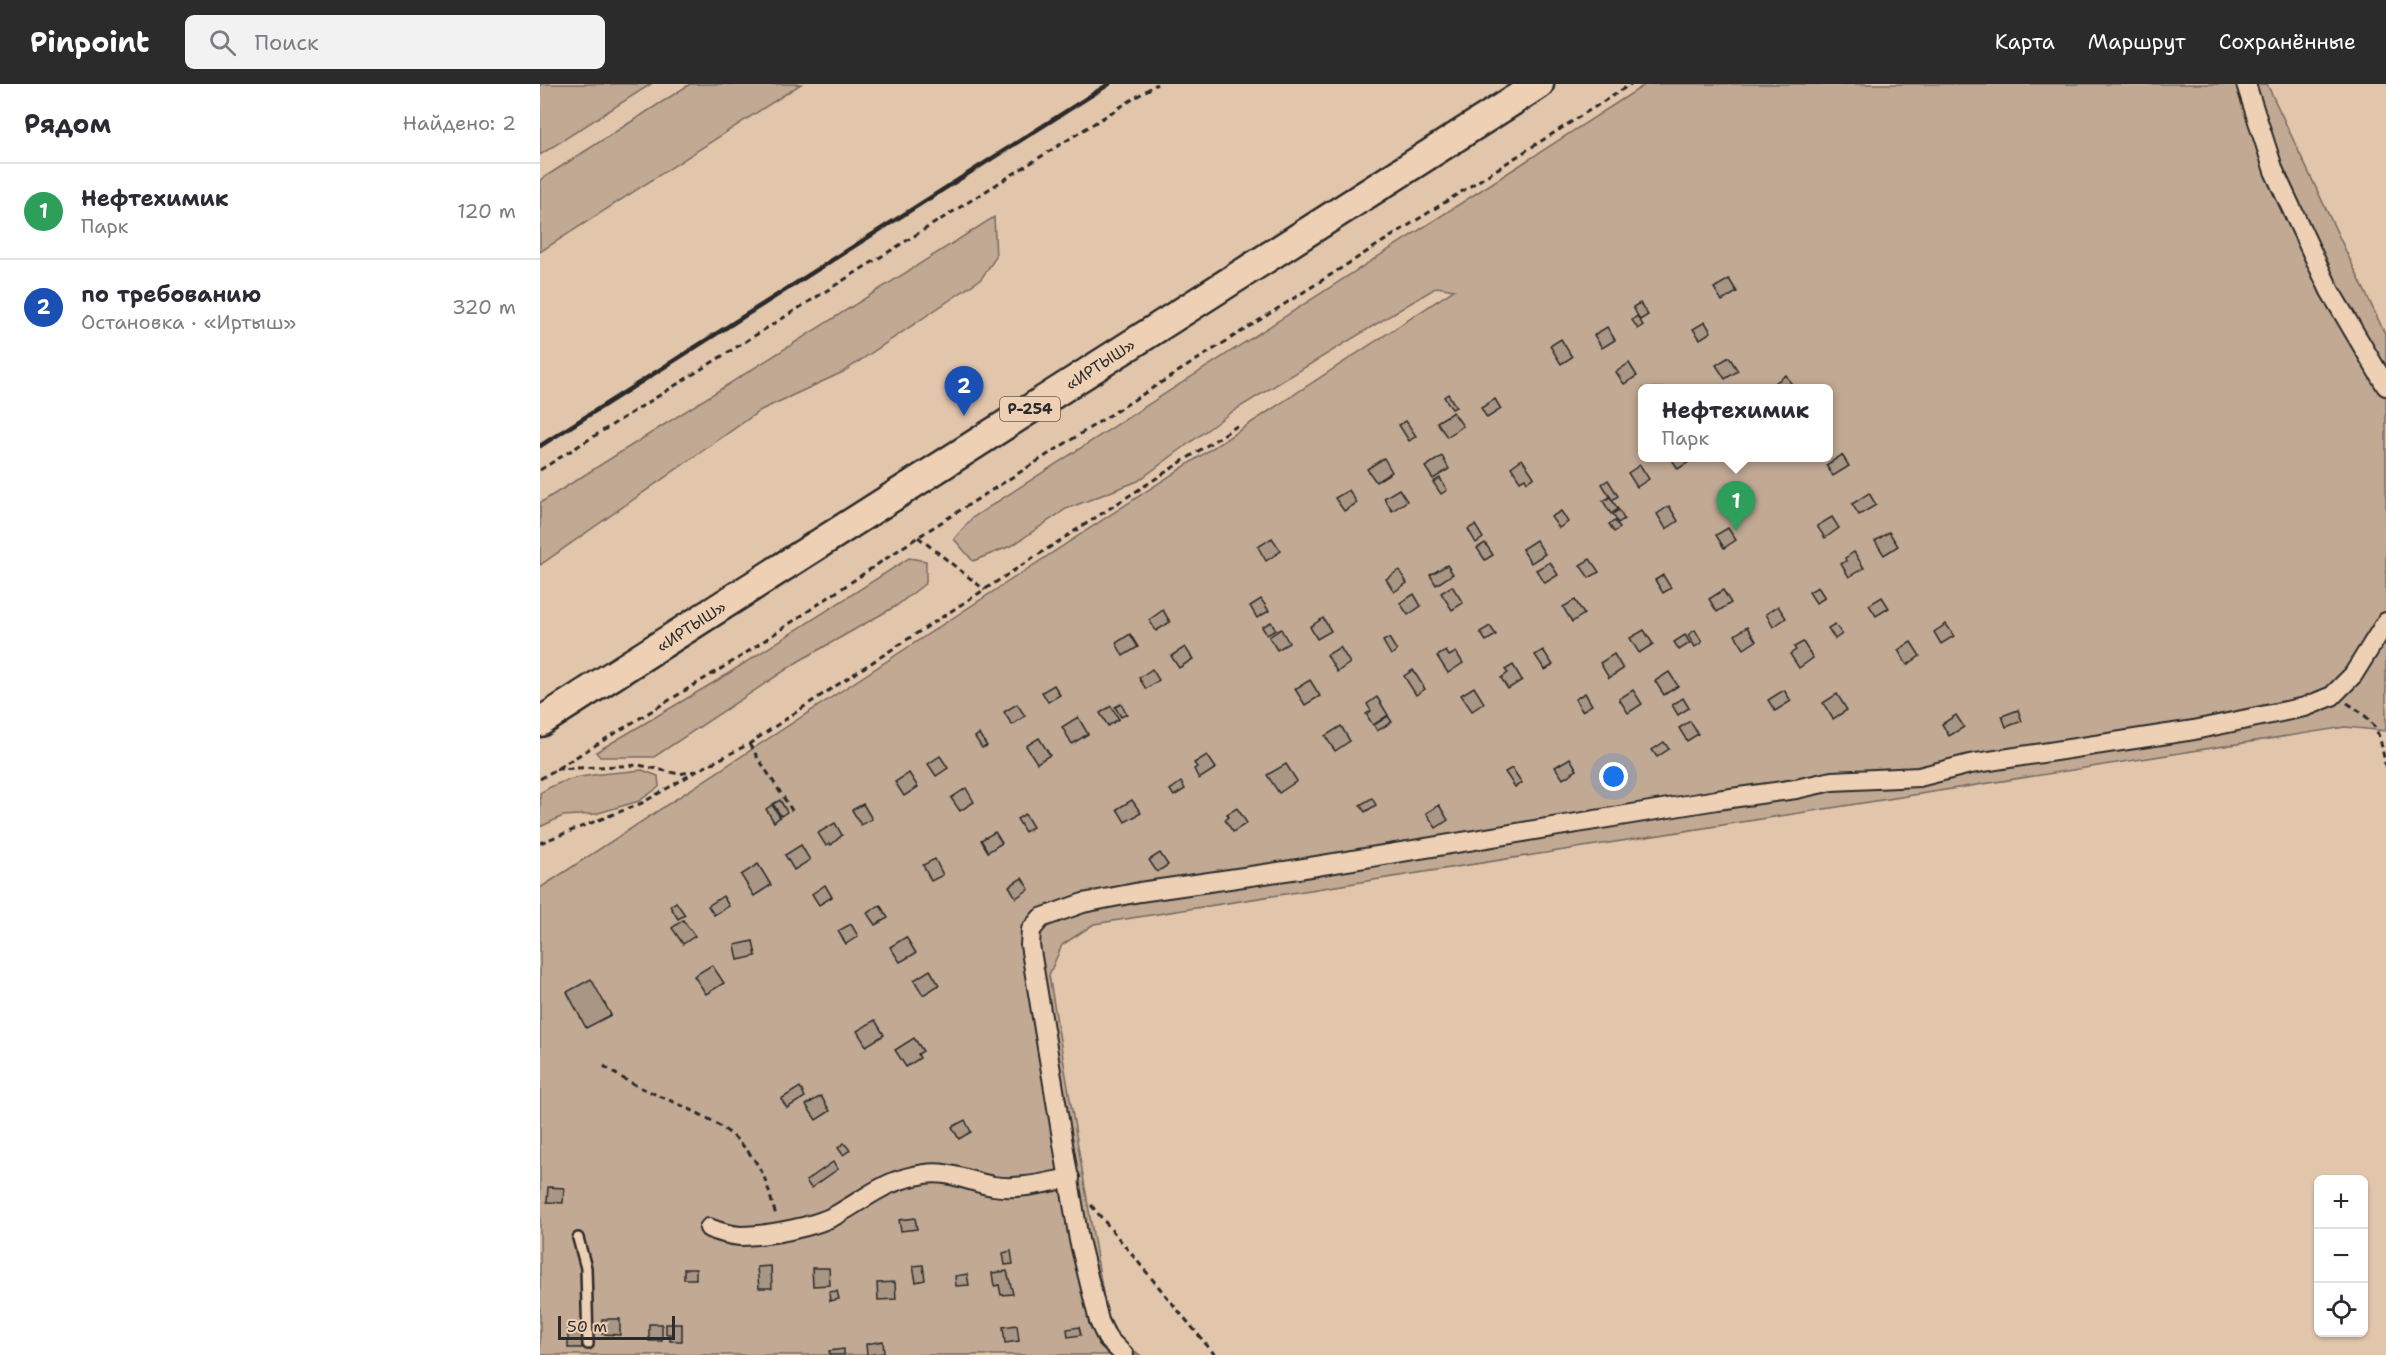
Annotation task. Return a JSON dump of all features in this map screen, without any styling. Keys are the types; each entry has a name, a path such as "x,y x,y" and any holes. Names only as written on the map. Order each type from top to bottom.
{"main road":[{"name":"«ИРТЫШ»","path":"540,722 1539,84"}],"street":[{"path":"2246,84 2274,171 2330,291 2386,386"},
{"path":"1124,1355 1107,1338 1099,1321 1079,1240 1030,945 1031,930 1041,918 1083,903 1140,891 1401,853 1796,789 1832,781 1919,777 1970,764 2193,730 2304,707 2332,696 2353,675 2386,622"},
{"path":"709,1228 725,1234 740,1236 816,1224 839,1213 880,1187 906,1177 928,1173 949,1175 992,1186 1016,1188 1070,1178"}],"lane":[{"path":"578,1238 586,1269 588,1344"}],"path":[{"path":"540,470 1157,84"},
{"path":"540,779 740,657 918,537 1631,84"},
{"path":"540,843 642,804 697,771 749,744 1240,424"},
{"path":"918,537 985,590"},
{"path":"2332,696 2349,704 2373,724 2381,736 2386,770"},
{"path":"749,744 793,812"},
{"path":"556,769 630,765 679,774 697,771"},
{"path":"604,1066 619,1077 713,1120 729,1134 760,1168 773,1207 786,1229"},
{"path":"1090,1204 1215,1355"}],"shaded area":[{"path":"540,84 651,84 540,155"},
{"path":"690,84 801,84 540,252 540,180"},
{"path":"1646,84 2267,84 2386,336 2386,731 2345,727 1094,924 1062,945 1049,975 1106,1311 1119,1336 1140,1355 540,1355 540,888 1454,290 1437,287 1230,413 1138,481 1066,509 1013,545 973,561 954,539 972,518"},
{"path":"994,217 996,257 981,279 843,372 761,410 540,565 540,503"},
{"path":"909,558 926,561 926,583 896,606 799,661 654,757 600,757 596,752 718,680"},
{"path":"642,770 658,776 659,787 639,801 595,814 563,816 540,827 540,793 552,786 576,778"}],"building":[{"path":"1729,279 1737,292 1722,301 1714,288"},
{"path":"1640,303 1648,315 1640,320 1633,307"},
{"path":"1637,316 1643,325 1638,329 1632,320"},
{"path":"1705,322 1711,332 1700,339 1693,329"},
{"path":"1607,327 1615,340 1602,348 1594,335"},
{"path":"1561,339 1572,357 1561,364 1550,346"},
{"path":"1729,357 1738,371 1725,379 1716,365"},
{"path":"1629,363 1637,376 1624,384 1616,372"},
{"path":"1786,375 1792,384 1776,384"},
{"path":"1448,394 1456,407 1452,409 1444,397"},
{"path":"1495,399 1501,409 1487,418 1481,408"},
{"path":"1453,412 1463,426 1447,437 1437,422"},
{"path":"1406,421 1416,436 1409,441 1399,425"},
{"path":"1842,455 1849,466 1833,476 1826,465"},
{"path":"1442,456 1449,469 1433,479 1425,467"},
{"path":"1384,458 1392,472 1376,482 1367,469"},
{"path":"1522,459 1534,477 1527,482 1525,478 1520,481 1511,467"},
{"path":"1674,462 1689,462 1678,469"},
{"path":"1640,465 1649,479 1637,487 1628,473"},
{"path":"1440,478 1447,490 1441,494 1433,482"},
{"path":"1608,480 1618,496 1612,500 1602,484"},
{"path":"1399,489 1407,501 1392,511 1384,498"},
{"path":"1349,490 1357,503 1344,511 1335,498"},
{"path":"1869,493 1876,505 1859,515 1852,504"},
{"path":"1610,497 1618,509 1611,514 1603,501"},
{"path":"1669,506 1678,521 1666,529 1657,514"},
{"path":"1619,510 1624,519 1618,523 1613,514"},
{"path":"1561,511 1568,522 1559,528 1551,517"},
{"path":"1832,517 1839,528 1825,538 1817,526"},
{"path":"1615,521 1620,528 1614,532 1609,524"},
{"path":"1475,525 1483,538 1476,543 1468,529"},
{"path":"1728,528 1736,540 1724,548 1716,535"},
{"path":"1889,532 1898,546 1884,555 1875,541"},
{"path":"1272,538 1281,551 1266,561 1258,547"},
{"path":"1536,540 1545,554 1531,563 1522,549"},
{"path":"1485,543 1493,555 1485,560 1477,548"},
{"path":"1854,552 1864,568 1849,577 1841,564"},
{"path":"1590,559 1599,572 1589,578 1580,565"},
{"path":"1550,562 1558,575 1545,583 1536,570"},
{"path":"1447,565 1453,574 1436,585 1430,575"},
{"path":"1399,570 1407,583 1394,592 1386,579"},
{"path":"1663,575 1671,588 1663,593 1655,580"},
{"path":"1452,586 1463,603 1452,610 1441,593"},
{"path":"1818,587 1825,598 1816,603 1809,592"},
{"path":"1723,590 1731,603 1717,612 1709,599"},
{"path":"1414,594 1421,606 1408,615 1400,603"},
{"path":"1882,597 1889,608 1876,616 1869,605"},
{"path":"1261,599 1269,611 1257,618 1250,606"},
{"path":"1575,600 1584,614 1572,622 1563,607"},
{"path":"1778,606 1786,618 1773,627 1766,614"},
{"path":"1163,610 1170,622 1156,631 1149,620"},
{"path":"1323,618 1331,631 1317,639 1310,627"},
{"path":"1271,622 1276,630 1267,635 1262,627"},
{"path":"1835,624 1842,634 1835,639 1828,628"},
{"path":"1946,624 1954,636 1941,644 1934,632"},
{"path":"1490,626 1496,635 1486,641 1480,632"},
{"path":"1747,627 1756,641 1744,649 1735,635"},
{"path":"1281,629 1289,643 1277,650 1269,637"},
{"path":"1644,630 1653,644 1639,653 1630,638"},
{"path":"1695,630 1702,642 1695,647 1688,635"},
{"path":"1130,634 1138,647 1123,656 1116,643"},
{"path":"1685,635 1690,643 1679,650 1674,642"},
{"path":"1389,638 1397,651 1391,655 1383,641"},
{"path":"1803,642 1813,658 1799,668 1790,654 1796,650 1794,647"},
{"path":"1911,642 1920,656 1907,665 1898,650"},
{"path":"1185,647 1193,659 1179,668 1171,656"},
{"path":"1340,647 1350,663 1337,672 1327,655"},
{"path":"1543,650 1553,665 1545,670 1535,655"},
{"path":"1446,651 1449,656 1456,652 1463,663 1448,673 1437,656"},
{"path":"1614,654 1623,669 1609,678 1600,663"},
{"path":"1513,665 1522,680 1508,689 1501,678 1508,673 1505,670"},
{"path":"1152,669 1159,680 1146,689 1139,678"},
{"path":"1413,670 1425,689 1416,695 1404,676"},
{"path":"1669,672 1678,686 1664,695 1655,681"},
{"path":"1310,680 1320,696 1305,705 1295,689"},
{"path":"1054,685 1060,695 1048,702 1042,692"},
{"path":"1474,687 1484,703 1472,711 1461,695"},
{"path":"1633,690 1642,704 1628,713 1619,699"},
{"path":"1784,690 1791,701 1775,711 1768,700"},
{"path":"1585,693 1592,705 1582,711 1575,699"},
{"path":"1837,694 1847,710 1833,719 1823,703"},
{"path":"1377,697 1388,715 1373,725 1366,714 1371,711 1367,704"},
{"path":"1683,698 1689,708 1678,715 1672,705"},
{"path":"1017,704 1025,716 1012,725 1004,712"},
{"path":"1121,704 1127,714 1121,717 1115,707"},
{"path":"1111,706 1119,719 1108,726 1100,713"},
{"path":"2018,710 2022,721 2006,727 2002,716"},
{"path":"1956,715 1964,727 1949,736 1942,724"},
{"path":"1388,716 1392,722 1377,731 1374,725"},
{"path":"1078,717 1088,734 1072,744 1062,727"},
{"path":"1690,721 1698,734 1687,741 1679,728"},
{"path":"1341,726 1350,741 1335,751 1325,736"},
{"path":"979,734 987,746 982,748 975,737"},
{"path":"1039,738 1050,755 1037,763 1026,746"},
{"path":"1664,742 1669,749 1657,757 1652,750"},
{"path":"1207,755 1216,768 1199,779 1194,763"},
{"path":"940,756 948,768 936,776 928,764"},
{"path":"1570,758 1577,770 1563,779 1555,767"},
{"path":"1286,764 1297,781 1279,793 1267,775"},
{"path":"1512,768 1522,783 1515,787 1505,772"},
{"path":"909,773 918,787 904,796 895,782"},
{"path":"1181,782 1185,789 1174,796 1170,790"},
{"path":"966,788 974,802 960,811 951,798"},
{"path":"1372,798 1376,805 1365,812 1360,805"},
{"path":"780,800 787,812 781,816 773,804"},
{"path":"1132,800 1141,813 1125,822 1117,809"},
{"path":"863,804 872,819 861,825 852,810"},
{"path":"772,805 780,817 774,822 766,809"},
{"path":"1439,805 1448,820 1436,828 1426,813"},
{"path":"1237,808 1247,823 1233,832 1225,820 1229,817 1227,814"},
{"path":"1025,814 1033,827 1025,832 1017,819"},
{"path":"835,823 842,835 831,845 830,843 826,846 818,833"},
{"path":"995,832 1002,843 988,852 981,840"},
{"path":"801,845 810,860 794,870 785,855"},
{"path":"1160,853 1168,865 1157,872 1149,860"},
{"path":"935,859 943,875 931,881 923,865"},
{"path":"758,864 771,885 754,896 741,875"},
{"path":"1022,878 1029,889 1016,898 1009,886"},
{"path":"825,885 832,897 819,905 812,894"},
{"path":"723,896 729,906 714,915 708,906"},
{"path":"676,902 685,915 678,919 670,906"},
{"path":"880,905 888,918 875,925 867,913"},
{"path":"683,920 695,936 683,944 672,928"},
{"path":"851,924 858,936 846,944 838,931"},
{"path":"906,937 916,953 900,962 890,947"},
{"path":"753,941 756,956 738,960 735,945"},
{"path":"712,965 724,983 706,994 694,976"},
{"path":"930,970 939,985 923,995 914,980"},
{"path":"591,979 611,1015 586,1028 567,992"},
{"path":"875,1020 884,1035 866,1046 857,1031"},
{"path":"914,1038 923,1051 918,1054 920,1058 906,1067 895,1050"},
{"path":"800,1087 805,1097 787,1108 781,1099"},
{"path":"821,1096 830,1111 816,1120 806,1105"},
{"path":"965,1120 971,1132 959,1139 952,1127"},
{"path":"844,1143 850,1150 843,1155 838,1148"},
{"path":"833,1162 838,1169 811,1188 806,1181"},
{"path":"548,1187 564,1188 563,1203 547,1202"},
{"path":"915,1218 917,1229 901,1231 899,1220"},
{"path":"1011,1251 1013,1264 1005,1265 1003,1253"},
{"path":"923,1265 925,1280 916,1282 913,1266"},
{"path":"771,1266 772,1288 759,1288 757,1267"},
{"path":"812,1268 829,1268 830,1285 813,1286"},
{"path":"684,1269 696,1269 696,1279 684,1279"},
{"path":"1007,1271 1013,1294 1001,1295 999,1285 994,1286 992,1273"},
{"path":"967,1274 969,1285 956,1286 955,1276"},
{"path":"895,1282 896,1299 878,1300 877,1283"},
{"path":"837,1291 839,1299 830,1301 829,1292"},
{"path":"602,1319 620,1319 620,1335 602,1334"},
{"path":"649,1324 662,1324 662,1341 649,1341"},
{"path":"666,1324 682,1324 682,1341 670,1341 670,1334 666,1334"},
{"path":"1017,1325 1019,1341 1005,1343 1003,1327"},
{"path":"1079,1327 1081,1335 1068,1337 1067,1329"},
{"path":"568,1330 582,1330 582,1348 568,1348"},
{"path":"883,1341 884,1353 867,1355 866,1344"},
{"path":"844,1349 844,1355 830,1355 829,1351"}],"railway":[{"path":"540,446 1109,84"}],"place":[{"name":"по требованию","path":"964,416"},
{"name":"Нефтехимик","path":"1736,531"}]}
